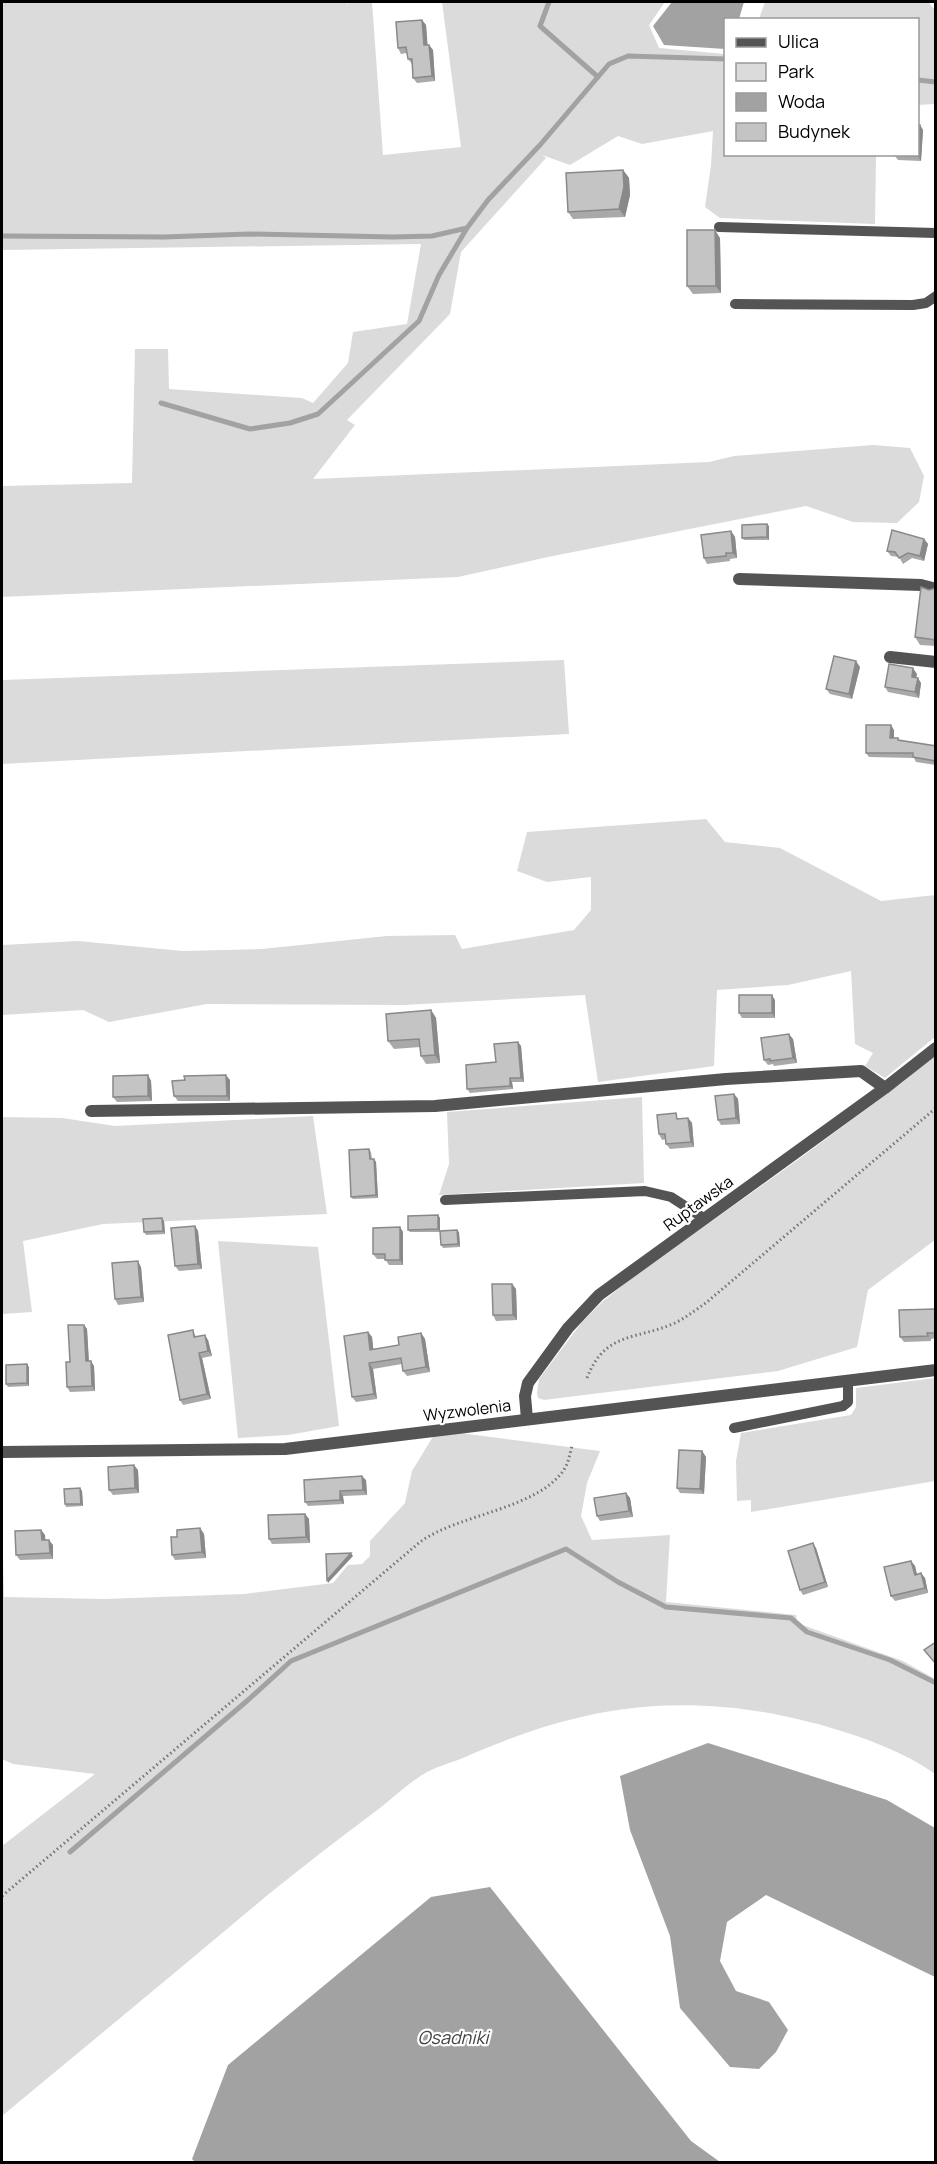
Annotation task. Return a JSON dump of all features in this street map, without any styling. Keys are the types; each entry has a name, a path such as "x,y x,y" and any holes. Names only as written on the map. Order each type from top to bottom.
{"street":[{"path":"739,579 921,585 936,589"},
{"path":"890,657 936,662"},
{"name":"Ruptawska","path":"527,1419 525,1396 528,1383 574,1320 599,1295 885,1088 936,1048"},
{"path":"91,1112 435,1106 726,1079 861,1071 885,1088"},
{"name":"Wyzwolenia","path":"2,1452 285,1449 936,1370"}],"lane":[{"path":"719,227 936,233"},
{"path":"735,304 913,305 927,303 936,296"},
{"path":"445,1200 645,1191 671,1197 705,1219"},
{"path":"734,1428 843,1406 848,1402 848,1380"}],"path":[{"path":"587,1378 595,1361 612,1344 676,1322 707,1302 936,1108"},
{"path":"2,1896 420,1542 445,1528 534,1494 550,1484 568,1462 572,1446"}],"green space":[{"path":"2,2 346,2 348,6 347,2 372,2 383,155 461,147 442,2 665,2 649,25 659,48 724,54 724,156 876,156 875,224 720,218 705,207 713,131 642,144 618,136 570,165 542,155 546,158 461,252 450,314 347,420 355,425 313,479 709,462 734,456 873,445 910,448 924,476 919,502 897,523 853,522 806,506 458,577 2,597 2,486 132,483 135,349 168,349 169,389 302,398 313,403 348,363 353,332 407,324 421,244 2,250"},
{"path":"765,2 928,2 935,10 935,104 919,105 919,18 759,18"},
{"path":"564,660 569,734 2,764 2,680"},
{"path":"706,819 725,842 780,848 881,901 935,895 935,1037 885,1078 865,1066 873,1053 855,1044 851,971 788,985 717,990 714,1066 598,1082 585,995 404,1005 207,1004 109,1022 83,1010 2,1015 2,945 78,941 183,951 262,949 387,936 455,935 462,949 574,930 591,910 591,877 547,882 517,871 527,832"},
{"path":"935,1055 935,1240 868,1290 857,1347 778,1371 544,1400 538,1398 539,1379 582,1322 602,1302 903,1082"},
{"path":"642,1097 644,1183 439,1195 449,1164 447,1112"},
{"path":"313,1116 327,1214 103,1224 23,1241 32,1312 2,1314 2,1117 62,1118 115,1126"},
{"path":"218,1241 318,1247 339,1426 288,1435 238,1438"},
{"path":"935,1378 935,1481 751,1512 751,1500 737,1501 736,1461 741,1433 851,1415 856,1407 856,1388"},
{"path":"437,1430 600,1451 587,1483 581,1516 592,1540 670,1535 666,1602 796,1615 797,1623 903,1661 935,1679 935,1774 898,1752 830,1727 763,1712 722,1707 684,1705 609,1711 537,1729 500,1742 431,1770 409,1784 264,1898 2,2116 2,1846 95,1774 13,1764 2,1759 2,1514 4,1597 104,1599 244,1594 333,1583 348,1565 362,1564 370,1556 370,1541 405,1503 412,1471"}],"water":[{"path":"672,2 744,2 739,18 724,18 724,49 664,45 653,26"},
{"path":"708,1743 887,1800 935,1828 935,1977 766,1895 727,1922 720,1961 736,1991 769,2002 788,2030 776,2052 759,2069 730,2067 680,2008 670,1936 630,1830 620,1776"},
{"name":"Osadniki","path":"490,1887 691,2141 720,2162 195,2162 192,2159 228,2065 431,1897"}],"building":[{"path":"422,20 424,45 429,45 432,76 413,78 412,59 408,59 406,47 398,48 396,22"},
{"path":"623,170 624,187 619,209 568,212 566,173"},
{"path":"687,230 715,230 716,286 687,286"},
{"path":"767,524 767,537 742,538 742,525"},
{"path":"892,530 924,539 920,556 908,553 899,558 895,552 887,551"},
{"path":"731,531 733,553 704,558 701,535"},
{"path":"921,587 929,590 936,588 936,640 915,637"},
{"path":"834,656 856,661 849,694 826,689"},
{"path":"889,664 913,668 912,677 918,678 915,692 885,687"},
{"path":"866,725 891,725 890,738 936,746 936,761 913,757 913,753 866,753"},
{"path":"739,995 772,995 772,1013 739,1013"},
{"path":"431,1010 435,1055 421,1056 419,1039 388,1041 386,1014"},
{"path":"789,1034 793,1058 764,1060 761,1038"},
{"path":"518,1042 521,1078 510,1078 510,1086 467,1089 466,1065 496,1062 494,1044"},
{"path":"148,1075 148,1096 113,1097 113,1076"},
{"path":"226,1075 227,1096 174,1096 172,1081 185,1080 184,1076"},
{"path":"734,1094 736,1118 718,1120 715,1096"},
{"path":"676,1113 677,1119 688,1118 691,1142 666,1144 665,1134 659,1134 657,1115"},
{"path":"369,1149 370,1159 374,1159 376,1195 351,1197 349,1150"},
{"path":"438,1215 438,1229 408,1230 408,1216"},
{"path":"162,1218 163,1231 144,1232 143,1219"},
{"path":"195,1226 198,1264 175,1266 171,1228"},
{"path":"400,1227 400,1260 385,1260 385,1254 373,1254 373,1228"},
{"path":"457,1230 458,1244 441,1245 440,1231"},
{"path":"138,1261 141,1297 115,1299 112,1263"},
{"path":"492,1284 512,1284 513,1315 493,1315"},
{"path":"936,1309 936,1333 927,1333 928,1336 900,1337 899,1310"},
{"path":"68,1325 84,1325 86,1361 91,1361 92,1386 67,1387 66,1362 70,1362"},
{"path":"193,1330 194,1337 205,1335 208,1351 199,1353 207,1394 180,1400 168,1335"},
{"path":"368,1332 370,1350 399,1345 398,1337 421,1333 426,1367 403,1371 401,1358 369,1363 374,1394 352,1397 344,1336"},
{"path":"27,1364 27,1383 6,1384 6,1365"},
{"path":"679,1450 702,1451 700,1489 677,1488"},
{"path":"134,1465 135,1488 109,1490 108,1467"},
{"path":"362,1476 363,1490 340,1491 340,1500 305,1502 304,1480"},
{"path":"80,1488 81,1504 65,1504 64,1489"},
{"path":"626,1493 629,1511 597,1516 594,1498"},
{"path":"305,1514 306,1537 269,1539 268,1515"},
{"path":"200,1528 202,1552 172,1555 171,1537 177,1537 177,1530"},
{"path":"41,1530 42,1540 49,1540 50,1553 16,1555 15,1531"},
{"path":"813,1543 825,1582 800,1590 788,1551"},
{"path":"351,1553 327,1580 326,1554"},
{"path":"911,1561 915,1575 921,1573 925,1588 891,1596 884,1567"},
{"path":"936,1642 936,1664 924,1650"}],"waterway":[{"path":"549,2 540,26 598,77"},
{"path":"161,403 250,429 290,423 318,414 419,321 439,275 467,228 488,200 540,145 609,64 628,56 724,59"},
{"path":"919,80 936,82"},
{"path":"2,236 164,237 249,234 393,237 432,236 467,228"},
{"path":"70,1852 291,1661 566,1549 618,1582 666,1607 791,1618 807,1632 890,1660 936,1683"}]}
